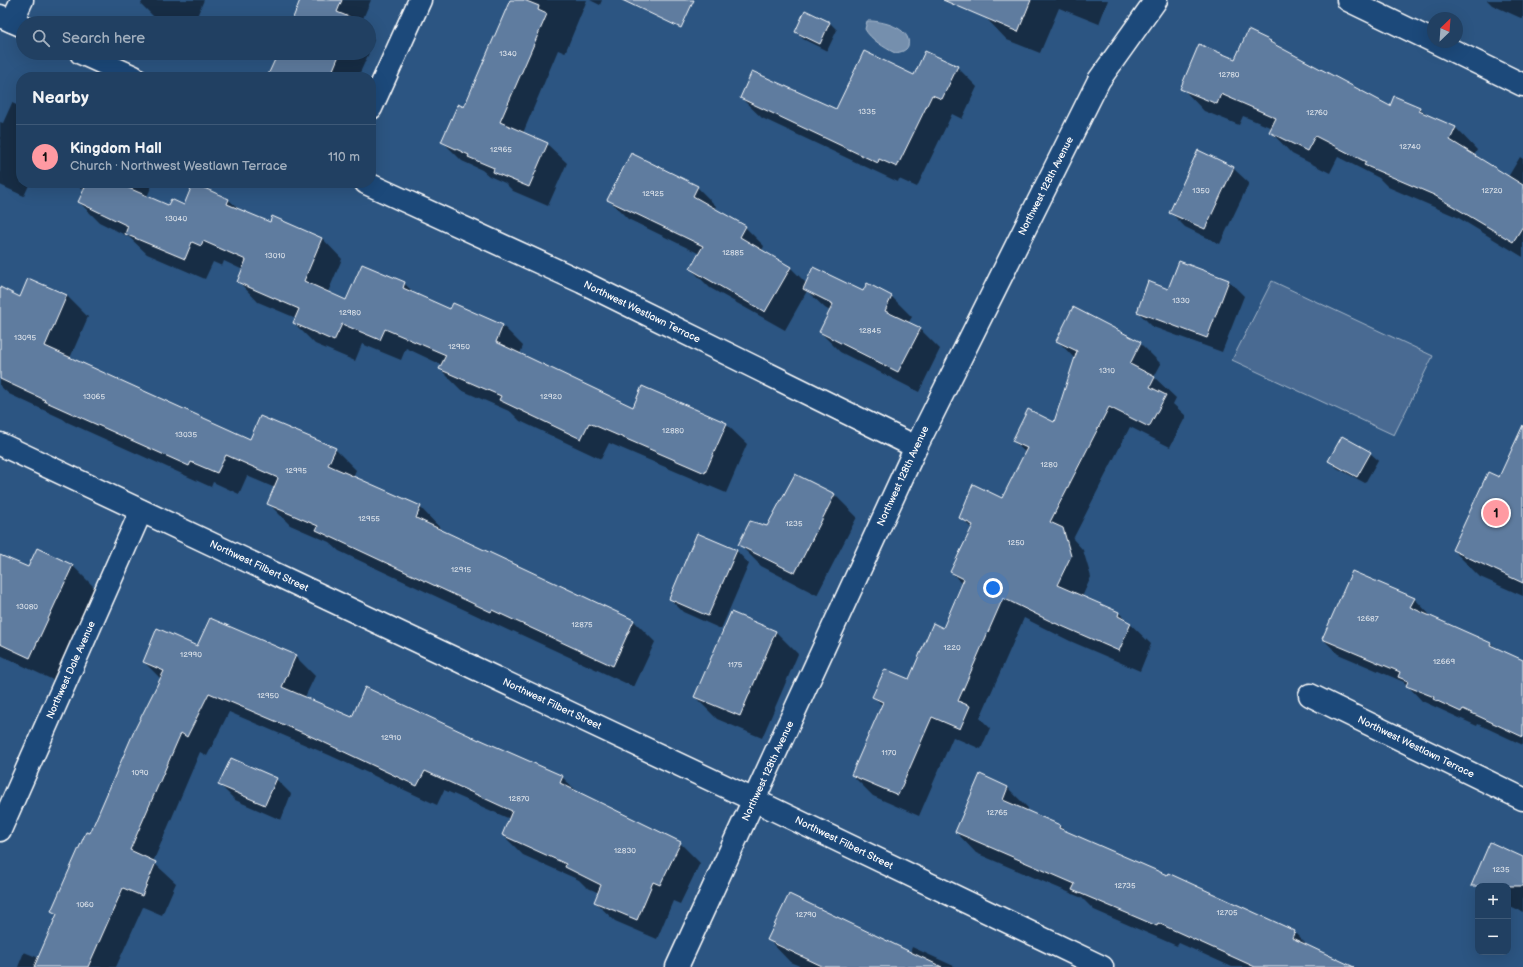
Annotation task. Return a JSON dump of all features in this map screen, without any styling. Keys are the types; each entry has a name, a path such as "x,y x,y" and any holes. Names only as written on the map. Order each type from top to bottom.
{"street":[{"path":"12,21 22,0"},
{"path":"376,97 420,0"},
{"name":"Northwest 128th Avenue","path":"677,967 916,447 1099,80 1156,0"},
{"path":"1348,0 1427,39"},
{"path":"1446,48 1523,85"},
{"path":"96,60 123,72"},
{"name":"Northwest Westlawn Terrace","path":"376,188 582,282 916,447"},
{"name":"Northwest Filbert Street","path":"0,444 754,800 1102,967"},
{"name":"Northwest Dale Avenue","path":"0,830 141,511"},
{"name":"Northwest Westlawn Terrace","path":"1310,695 1523,799"}],"shaded area":[{"path":"867,21 880,22 894,26 901,30 906,34 908,40 907,48 903,51 895,53 882,46 867,33 865,29"},
{"path":"1272,281 1433,356 1394,435 1232,360"}],"building":[{"path":"300,0 342,0 337,12 347,16 294,16"},
{"path":"510,0 524,0 539,6 538,10 547,14 500,122 548,143 529,187 493,172 494,168 468,157 469,155 441,142 458,104 464,107"},
{"path":"622,0 694,0 681,28"},
{"path":"943,0 1031,0 1018,32"},
{"path":"805,10 830,22 820,44 795,32"},
{"path":"1248,30 1390,106 1394,96 1420,107 1419,111 1456,127 1450,140 1523,185 1523,226 1513,242 1434,195 1364,165 1366,162 1315,136 1307,151 1269,132 1276,118 1221,94 1217,104 1180,89 1199,44 1235,59"},
{"path":"864,51 914,75 925,51 958,66 942,99 932,95 897,167 879,159 878,163 740,98 752,71 836,109"},
{"path":"275,60 337,60 332,72 269,72"},
{"path":"1198,150 1234,167 1205,229 1169,213"},
{"path":"631,153 698,186 693,196 746,226 740,237 791,267 765,312 690,269 703,246 607,200"},
{"path":"85,188 129,188 168,205 171,199 184,205 191,188 204,188 229,199 227,204 270,222 272,216 322,238 304,281 346,300 362,264 405,282 403,288 450,309 453,303 503,325 496,342 633,407 642,386 727,423 705,473 589,423 581,439 499,400 501,396 439,369 446,355 385,329 380,340 342,324 334,341 293,323 299,309 237,282 246,260 203,241 201,246 192,242 185,259 125,234 128,226 78,202"},
{"path":"1179,261 1229,280 1207,338 1137,312 1148,281 1168,289"},
{"path":"813,267 863,291 867,283 892,296 885,311 921,328 898,372 819,332 833,304 803,289"},
{"path":"28,278 67,295 45,346 250,439 260,416 336,448 328,465 421,506 416,518 634,620 613,666 492,610 491,612 316,530 318,526 267,504 278,478 226,455 217,473 191,462 189,466 44,401 45,400 0,379 0,287 20,297"},
{"path":"1073,307 1141,342 1130,364 1155,377 1150,387 1166,395 1149,427 1109,407 1050,522 1063,528 1071,556 1057,585 1119,612 1118,616 1131,623 1119,651 1048,620 1003,598 958,701 970,706 960,729 932,717 898,795 851,775 883,702 872,697 885,669 909,679 933,623 943,628 964,579 950,572 973,525 959,518 973,484 1002,498 1027,448 1012,441 1028,409 1054,422 1077,351 1056,341"},
{"path":"1523,425 1523,583 1452,550 1488,472 1499,477"},
{"path":"1342,436 1371,452 1357,477 1328,461"},
{"path":"795,474 835,494 795,573 738,545 750,521 767,526"},
{"path":"697,533 737,550 708,616 669,599"},
{"path":"37,548 73,565 30,658 0,644 0,555 28,567"},
{"path":"1352,571 1415,598 1410,607 1491,643 1490,645 1523,660 1523,737 1463,709 1461,712 1433,699 1434,697 1406,686 1408,681 1398,677 1400,672 1322,639"},
{"path":"731,612 776,631 740,716 694,697"},
{"path":"210,618 296,655 282,687 352,717 365,687 479,740 563,776 560,783 681,842 660,885 653,882 637,920 594,902 601,885 565,867 566,864 502,835 512,811 425,771 417,786 308,735 209,693 187,737 181,733 130,850 156,862 142,896 123,888 88,967 34,967 57,914 51,911 86,832 90,833 135,729 164,671 143,662 157,628 197,646"},
{"path":"231,758 277,778 265,805 218,785"},
{"path":"980,774 1008,787 1003,800 1060,825 1059,828 1167,875 1168,873 1295,931 1292,938 1354,967 1255,967 1158,923 1157,926 1072,890 1075,884 955,832"},
{"path":"1490,842 1523,857 1523,886 1511,886 1511,883 1475,883 1475,886 1471,886"},
{"path":"789,894 942,967 824,967 767,940"}],"place":[{"name":"Kingdom Hall","path":"1496,513"}]}
